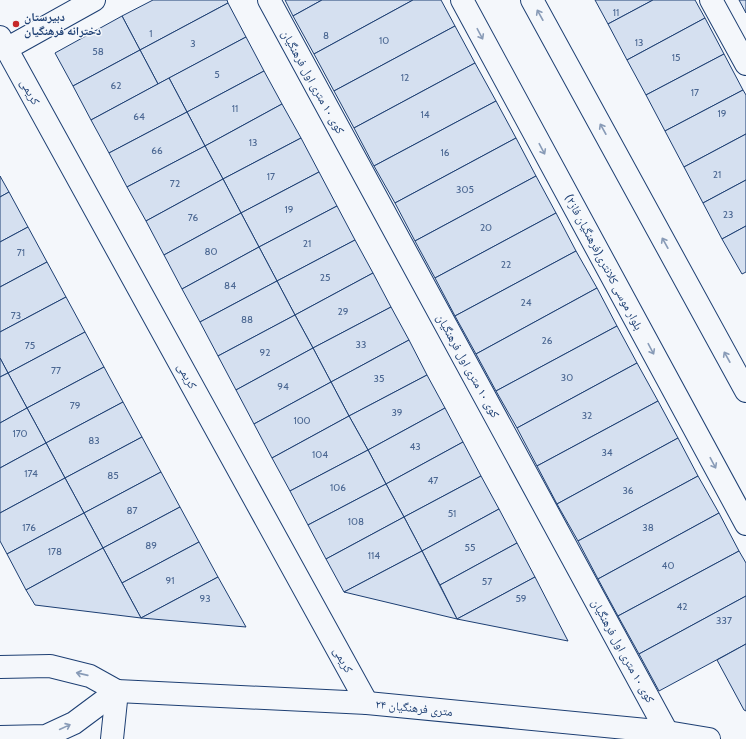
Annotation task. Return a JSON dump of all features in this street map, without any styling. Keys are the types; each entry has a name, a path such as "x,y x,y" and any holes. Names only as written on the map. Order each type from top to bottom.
{"street":[{"path":"3,43 94,0"},
{"name":"کوی ۱۰ متری اول فرهنگیان","path":"269,0 667,732"},
{"name":"بلوار موسی کلانتری(فرهنگیان فاز۲)","path":"462,0 746,524"},
{"path":"532,0 746,391"},
{"path":"711,0 746,64"},
{"name":"کریمی","path":"3,43 367,703"},
{"name":"۲۴ متری فرهنگیان","path":"0,667 50,666 90,676 117,691 367,703 667,732 709,739"},
{"path":"0,737 46,736 74,723 117,691"},
{"path":"112,739 117,691"}],"building":[{"path":"153,0 227,0 228,3 140,50 122,16"},
{"path":"285,0 322,0 293,16"},
{"path":"322,0 413,0 314,54 293,16"},
{"path":"413,0 441,0 455,26 334,91 314,54"},
{"path":"595,0 653,0 608,24"},
{"path":"653,0 695,0 705,18 627,60 608,24"},
{"path":"739,0 746,0 746,13"},
{"path":"228,3 246,37 158,84 140,50"},
{"path":"122,16 140,50 73,86 55,53"},
{"path":"705,18 724,54 646,95 627,60"},
{"path":"455,26 475,63 354,128 334,91"},
{"path":"246,37 264,71 187,112 169,78"},
{"path":"140,50 158,84 91,120 73,86"},
{"path":"724,54 743,90 665,131 646,95"},
{"path":"475,63 496,101 374,166 354,128"},
{"path":"264,71 282,104 205,146 187,112"},
{"path":"169,78 187,112 109,153 91,120"},
{"path":"743,90 746,95 746,134 684,167 665,131"},
{"path":"496,101 516,138 395,203 374,166"},
{"path":"282,104 301,138 223,179 205,146"},
{"path":"187,112 205,146 127,187 109,153"},
{"path":"746,134 746,180 703,203 684,167"},
{"path":"301,138 319,172 241,213 223,179"},
{"path":"516,138 536,176 415,241 395,203"},
{"path":"205,146 223,179 146,221 127,187"},
{"path":"319,172 337,206 259,247 241,213"},
{"path":"0,176 9,192 0,197"},
{"path":"536,176 556,213 435,278 415,241"},
{"path":"223,179 241,213 164,255 146,221"},
{"path":"746,180 746,226 722,239 703,203"},
{"path":"9,192 28,227 0,242 0,197"},
{"path":"337,206 355,240 277,281 259,247"},
{"path":"241,213 259,247 182,289 164,255"},
{"path":"556,213 576,251 455,316 435,278"},
{"path":"746,226 746,272 742,274 722,239"},
{"path":"28,227 47,262 0,287 0,242"},
{"path":"355,240 373,273 295,315 277,281"},
{"path":"259,247 277,281 200,322 182,289"},
{"path":"576,251 597,288 476,354 455,316"},
{"path":"47,262 66,297 0,332 0,287"},
{"path":"373,273 391,307 313,348 295,315"},
{"path":"277,281 295,315 218,356 200,322"},
{"path":"597,288 617,326 496,391 476,354"},
{"path":"66,297 85,332 8,373 0,358 0,332"},
{"path":"391,307 409,340 331,382 313,348"},
{"path":"295,315 313,348 236,390 218,356"},
{"path":"617,326 637,363 517,428 496,391"},
{"path":"85,332 104,367 27,408 8,373"},
{"path":"409,340 427,375 349,416 331,382"},
{"path":"313,348 331,382 254,424 236,390"},
{"path":"0,358 8,373 0,377"},
{"path":"637,363 658,401 537,466 517,428"},
{"path":"104,367 123,402 46,443 27,408"},
{"path":"8,373 27,408 0,423 0,377"},
{"path":"427,375 445,408 368,450 349,416"},
{"path":"331,382 349,416 272,458 254,424"},
{"path":"658,401 678,438 557,504 537,466"},
{"path":"123,402 142,437 65,478 46,443"},
{"path":"27,408 46,443 0,468 0,423"},
{"path":"445,408 463,442 386,484 368,450"},
{"path":"349,416 368,450 290,491 272,458"},
{"path":"142,437 161,472 84,513 65,478"},
{"path":"678,438 698,476 578,541 557,504"},
{"path":"463,442 481,476 404,517 386,484"},
{"path":"46,443 65,478 0,513 0,468"},
{"path":"368,450 386,484 308,525 290,491"},
{"path":"161,472 180,507 103,548 84,513"},
{"path":"481,476 499,509 422,551 404,517"},
{"path":"698,476 719,513 598,579 578,541"},
{"path":"65,478 84,513 7,554 0,541 0,513"},
{"path":"386,484 404,517 326,559 308,525"},
{"path":"180,507 199,542 122,583 103,548"},
{"path":"499,509 517,543 440,585 422,551"},
{"path":"84,513 103,548 26,590 7,554"},
{"path":"719,513 739,551 618,616 598,579"},
{"path":"404,517 422,551 344,592 326,559"},
{"path":"199,542 218,577 141,618 122,583"},
{"path":"517,543 535,577 457,619 440,585"},
{"path":"103,548 141,618 35,605 26,590"},
{"path":"422,551 457,619 344,592"},
{"path":"739,551 746,563 746,596 639,654 618,616"},
{"path":"218,577 246,627 141,618"},
{"path":"535,577 568,641 457,619"},
{"path":"746,596 746,644 659,691 639,654"},
{"path":"746,644 746,711 744,710 717,660"}],"place":[{"name":"دبیرستان دخترانه فرهنگیان","path":"16,24"}]}
